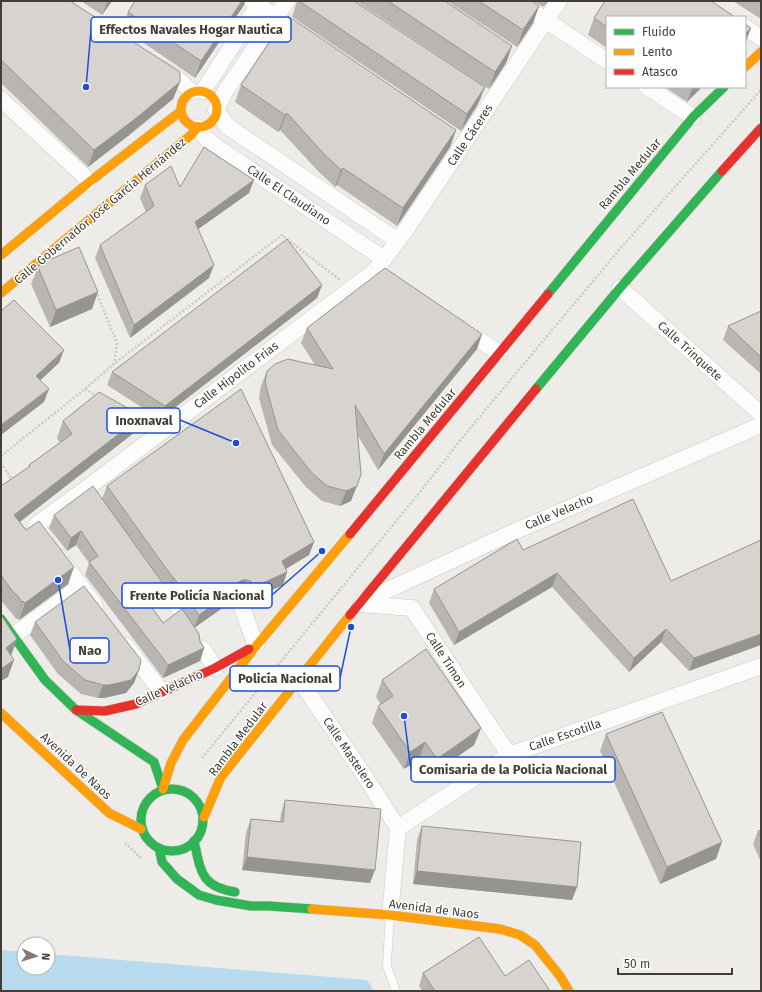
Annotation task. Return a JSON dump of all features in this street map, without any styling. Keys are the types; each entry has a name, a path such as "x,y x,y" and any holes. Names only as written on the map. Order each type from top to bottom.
{"main road":[{"path":"746,66 761,52"},
{"name":"Rambla Medular","path":"163,789 171,763 184,740 256,646 442,423 692,117 723,88"},
{"path":"198,92 211,96 216,105 216,110 212,120 203,126 198,127 187,122 183,117 181,105 187,95 198,92"},
{"name":"Calle Gobernador José García Hernández","path":"1,255 88,183 181,111"},
{"name":"Calle Gobernador José García Hernández","path":"1,293 191,135 198,127"},
{"name":"Rambla Medular","path":"204,817 221,777 359,604 620,288 761,128"},
{"path":"1,619 45,680 76,710 154,762 163,789"},
{"name":"Calle Velacho","path":"76,710 105,712 136,704 215,668 256,646"},
{"name":"Avenida De Naos","path":"1,713 109,813 141,829"},
{"path":"174,788 185,791 191,795 196,800 204,817 202,830 194,842 187,848 179,851 170,852 151,844 146,839 141,829 141,813 145,802 152,794 163,789 174,788"},
{"path":"194,842 198,862 209,883 229,892 244,894"},
{"name":"Avenida de Naos","path":"159,848 162,862 177,879 199,895 216,900 251,906 390,915 500,929 520,935 535,945 560,976 569,991"},
{"name":"Avenida de Naos","path":"258,899 269,906"}],"street":[{"path":"216,110 223,95 287,1"},
{"path":"517,1 606,60"},
{"name":"Calle Cáceres","path":"383,268 457,139 513,56 546,21 559,1"},
{"path":"152,62 198,92 257,2 297,32"},
{"path":"746,28 761,38"},
{"path":"648,88 692,117"},
{"path":"1,99 84,176 88,183"},
{"name":"Calle El Claudiano","path":"216,110 227,126 398,241"},
{"name":"Calle El Claudiano","path":"198,127 206,138 215,146 383,268"},
{"name":"Calle Hipolito Frias","path":"81,586 36,526 89,491 160,433 352,288 371,274 383,268"},
{"name":"Calle Trinquete","path":"620,288 761,414"},
{"path":"448,319 499,353"},
{"name":"Calle Velacho","path":"359,604 510,534 761,425"},
{"path":"13,636 81,586 105,618"},
{"path":"240,602 256,646"},
{"name":"Calle Timon","path":"359,604 412,608 509,755"},
{"path":"119,636 162,692"},
{"path":"201,646 215,668"},
{"name":"Calle Escotilla","path":"398,828 509,755 761,666"},
{"name":"Calle Mastelero","path":"299,679 398,828"},
{"path":"390,915 398,828"}],"lane":[{"path":"152,578 189,629"},
{"path":"390,915 388,966 396,991"}],"path":[{"path":"202,758 424,487 462,438 619,250 690,168 761,90"},
{"path":"1,456 114,364 282,235 352,288"},
{"path":"94,284 117,343 114,364"},
{"path":"85,389 99,397"},
{"path":"133,417 160,433"},
{"path":"1,463 14,483"},
{"path":"122,840 145,862"}],"water":[{"path":"1,950 16,951 16,976 56,976 56,955 367,980 374,991 1,991"}],"building":[{"path":"1,1 70,1 180,72 180,82 94,150 1,60"},
{"path":"135,1 242,1 201,61 128,12"},
{"path":"299,1 354,1 485,87 467,114"},
{"path":"388,1 445,1 512,46 495,72"},
{"path":"479,1 532,1 539,6 523,30"},
{"path":"605,1 711,1 734,16 606,16 606,26 594,18"},
{"path":"288,16 456,130 403,208 343,168 341,170 324,154 287,113 285,115 241,85"},
{"path":"746,25 751,28 746,33"},
{"path":"204,147 254,180 195,222 214,265 134,325 100,245 154,206 145,185 171,166 180,187"},
{"path":"287,239 322,285 165,406 112,372"},
{"path":"79,247 98,292 56,310 38,267 42,263"},
{"path":"385,268 482,334 384,454 355,405 361,474 357,486 346,491 327,486 311,472 278,430 265,382 267,371 275,364 288,359 333,369 307,328"},
{"path":"14,300 64,350 36,376 49,389 1,425 1,311"},
{"path":"761,311 761,357 728,326"},
{"path":"241,389 314,542 282,561 287,572 254,587 251,581 242,580 237,583 235,589 199,615 107,486"},
{"path":"99,392 142,416 14,515 26,530 39,521 74,567 25,603 23,601 22,602 1,575 1,486 72,434 63,421"},
{"path":"93,486 164,585 145,598 163,623 182,609 199,634 200,641 204,648 168,665 89,562 98,556 81,531 71,538 54,515"},
{"path":"633,499 671,581 761,540 761,634 694,658 666,629 634,658 557,573 459,632 434,589 517,539 523,550"},
{"path":"84,586 141,660 139,670 131,680 103,685 85,680 63,661 35,622"},
{"path":"1,615 17,639 6,648 14,660 1,669"},
{"path":"426,649 481,728 437,759 425,742 410,752 378,706 393,696 382,680"},
{"path":"662,712 722,842 667,867 606,734"},
{"path":"285,800 381,809 375,870 247,857 251,819 283,822"},
{"path":"422,826 581,842 577,887 417,871"},
{"path":"761,830 761,838 758,831"},
{"path":"479,937 505,976 529,960 550,991 435,991 423,973"}],"traffic: fast":[{"path":"548,294 693,117 723,88"},
{"path":"536,389 620,288 722,171"},
{"path":"1,619 45,680 76,710 154,762 163,789"},
{"path":"166,789 178,789 194,798 201,808 203,820 201,832 194,842 178,851 166,851 155,846 146,837 141,826 141,814 146,803 155,794 166,789"},
{"path":"194,841 198,861 204,876 208,881 215,886 235,892"},
{"path":"159,848 162,862 177,879 199,895 216,900 251,906 312,909"}],"traffic: slow":[{"path":"746,66 761,52"},
{"path":"199,91 209,94 214,99 217,109 214,119 209,124 199,127 189,124 184,119 181,109 184,99 189,94 199,91"},
{"path":"1,255 88,183 181,111"},
{"path":"1,293 191,135 198,127"},
{"path":"163,789 171,763 183,740 256,646 350,534"},
{"path":"204,817 221,777 350,615"},
{"path":"1,713 109,813 141,829"},
{"path":"312,909 390,915 500,929 520,935 535,945 560,976 569,991"}],"traffic: jam":[{"path":"722,171 761,128"},
{"path":"350,534 548,294"},
{"path":"350,615 536,389"},
{"path":"76,710 105,711 136,704 215,668 249,649"}],"place":[{"name":"Effectos Navales Hogar Nautica","path":"86,87"},
{"name":"Inoxnaval","path":"236,443"},
{"name":"Frente Policía Nacional","path":"322,551"},
{"name":"Nao","path":"58,580"},
{"name":"Policía Nacional","path":"351,627"},
{"name":"Comisaria de la Policia Nacional","path":"404,716"}]}
